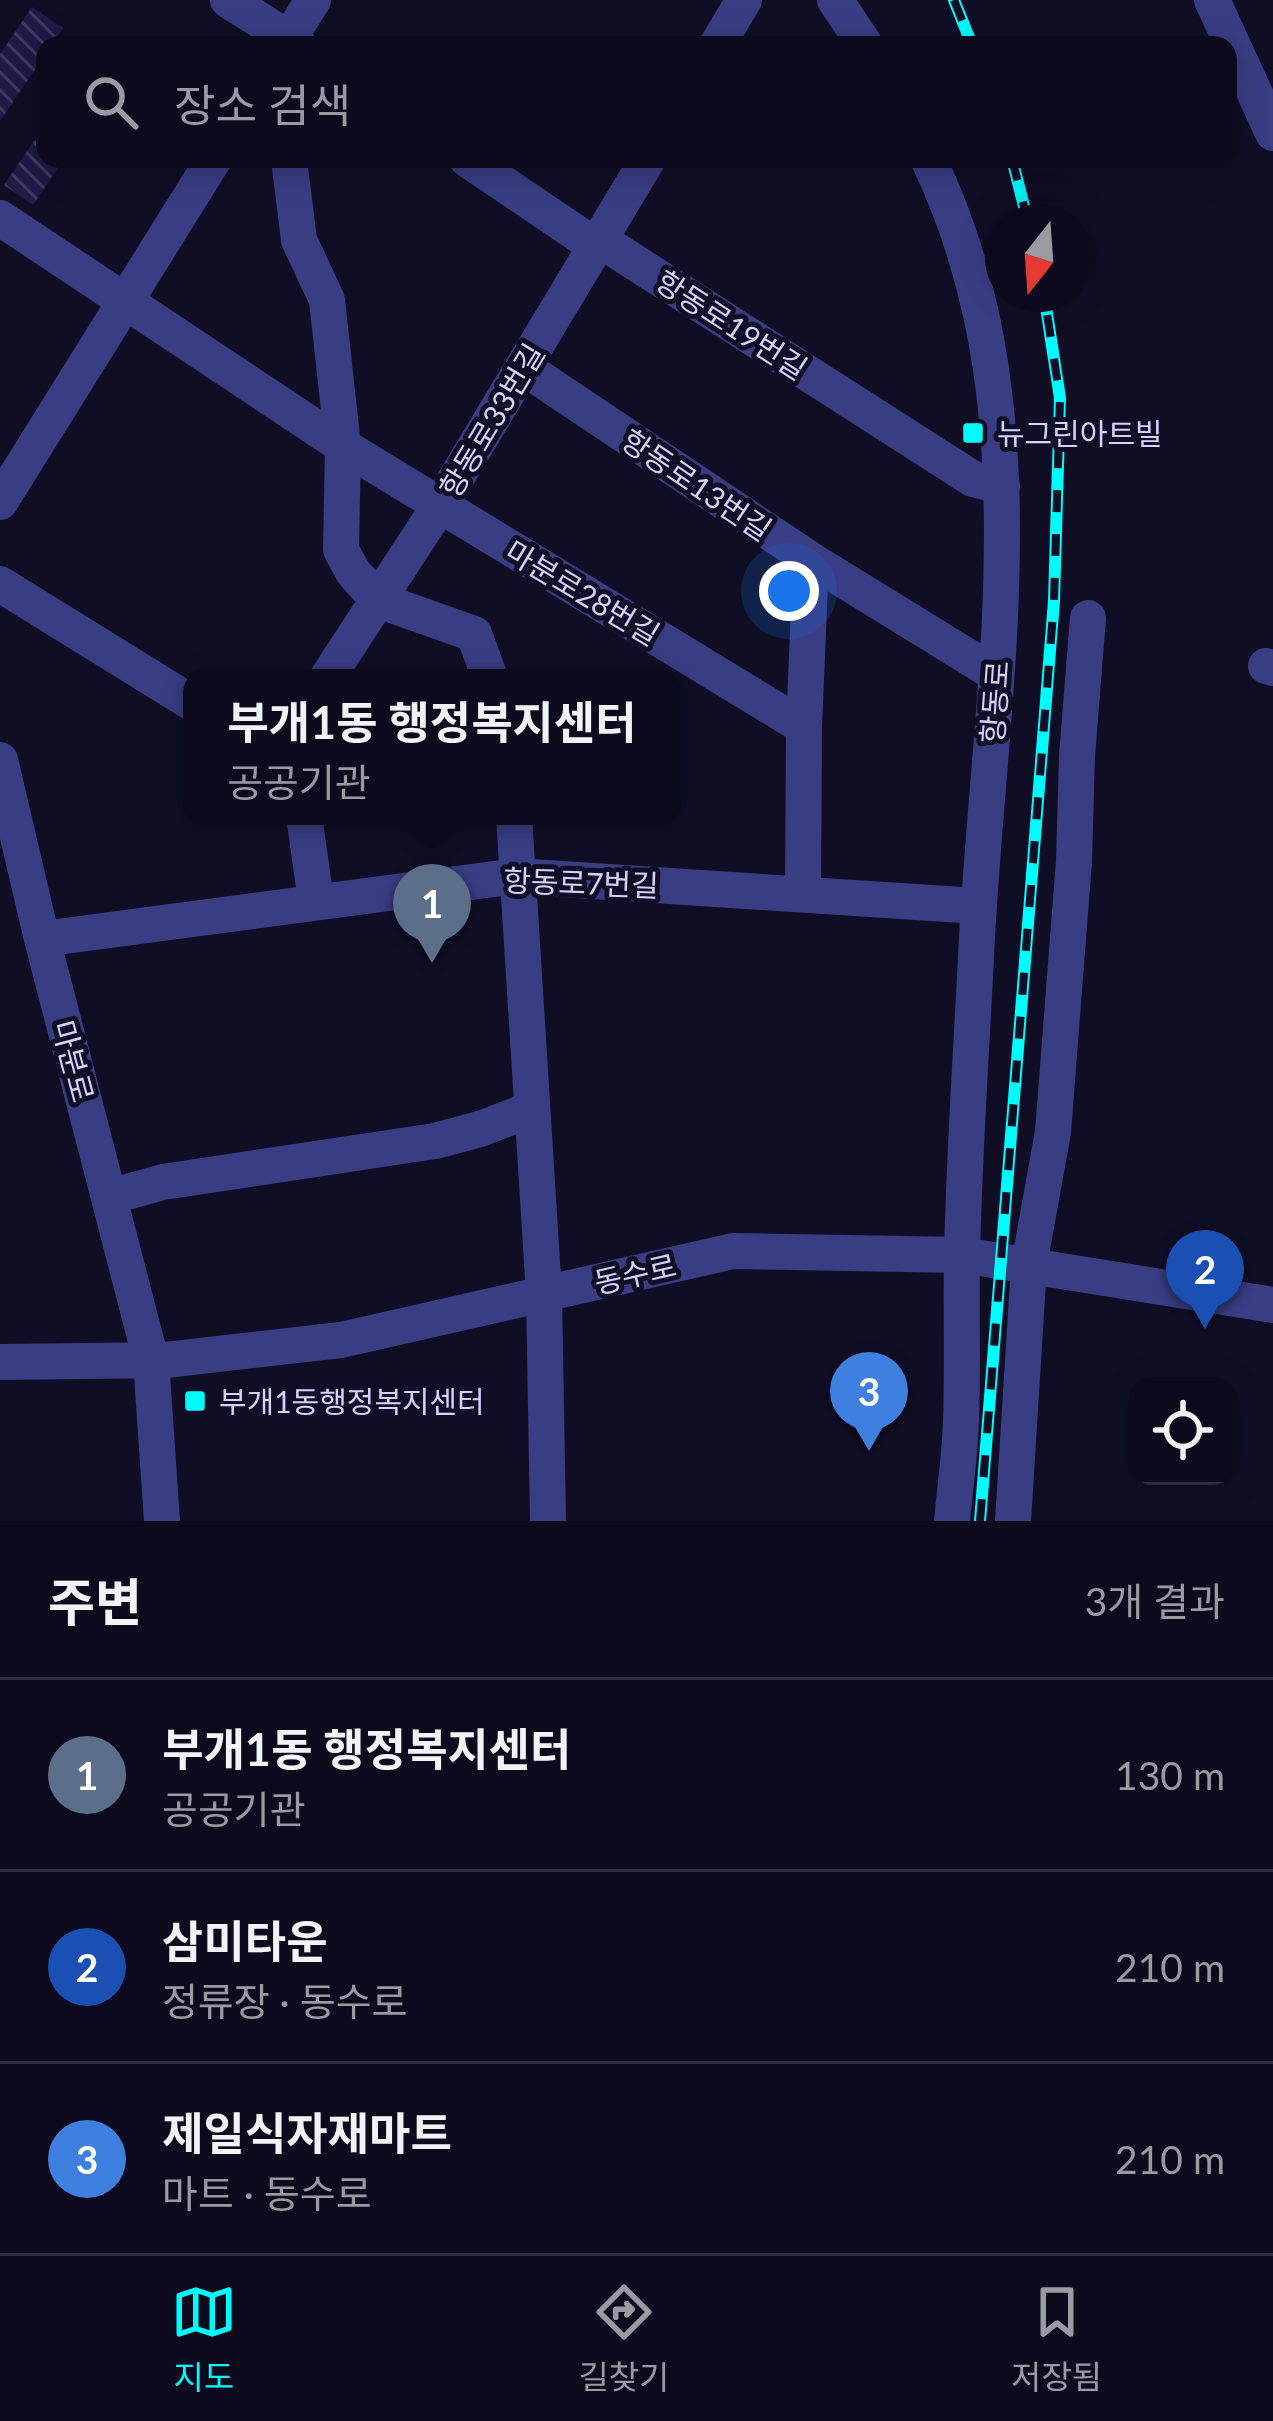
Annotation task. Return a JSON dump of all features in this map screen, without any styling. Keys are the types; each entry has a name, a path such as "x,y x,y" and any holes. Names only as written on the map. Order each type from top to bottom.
{"street":[{"path":"228,0 283,34 314,0"},
{"path":"722,36 744,0"},
{"path":"835,0 859,36"},
{"path":"1212,0 1228,36"},
{"path":"1237,55 1273,134"},
{"path":"0,502 208,168"},
{"path":"290,168 299,240 327,300 343,446 341,550 378,600 474,634 487,669"},
{"name":"항동로19번길","path":"479,168 588,241 599,240 974,478 1002,486"},
{"name":"항동로33번길","path":"333,669 440,505 643,168"},
{"name":"항동로","path":"932,168 965,247 983,321 996,411 1004,547 978,905 962,1255 961,1424 952,1521"},
{"name":"마분로28번길","path":"0,218 343,446 804,728"},
{"name":"항동로13번길","path":"523,368 811,560 996,674"},
{"path":"803,892 811,560"},
{"path":"0,584 183,697"},
{"path":"1012,1521 1029,1264 1053,1132 1088,618"},
{"name":"마분로","path":"0,760 10,849 42,939 152,1360 162,1521"},
{"path":"305,825 316,902"},
{"path":"514,825 544,1294 548,1521"},
{"name":"항동로7번길","path":"42,939 516,876 978,905"},
{"path":"109,1196 163,1182 435,1141 532,1109"},
{"name":"동수로","path":"0,1362 152,1360 341,1340 733,1251 962,1255 1273,1305"}],"building":[{"path":"32,7 63,28 57,36 36,36 36,68 0,121 0,54"},
{"path":"36,138 36,168 58,168 33,205 4,185"}],"railway":[{"path":"954,0 968,36"},
{"path":"1014,168 1023,204"},
{"path":"980,1521 1054,601 1060,398 1047,312"}],"place":[{"name":"뉴그린아트빌","path":"973,433"},
{"name":"부개1동 행정복지센터","path":"432,963"},
{"name":"삼미타운","path":"1205,1329"},
{"name":"부개1동행정복지센터","path":"195,1401"},
{"name":"제일식자재마트","path":"869,1451"}]}
